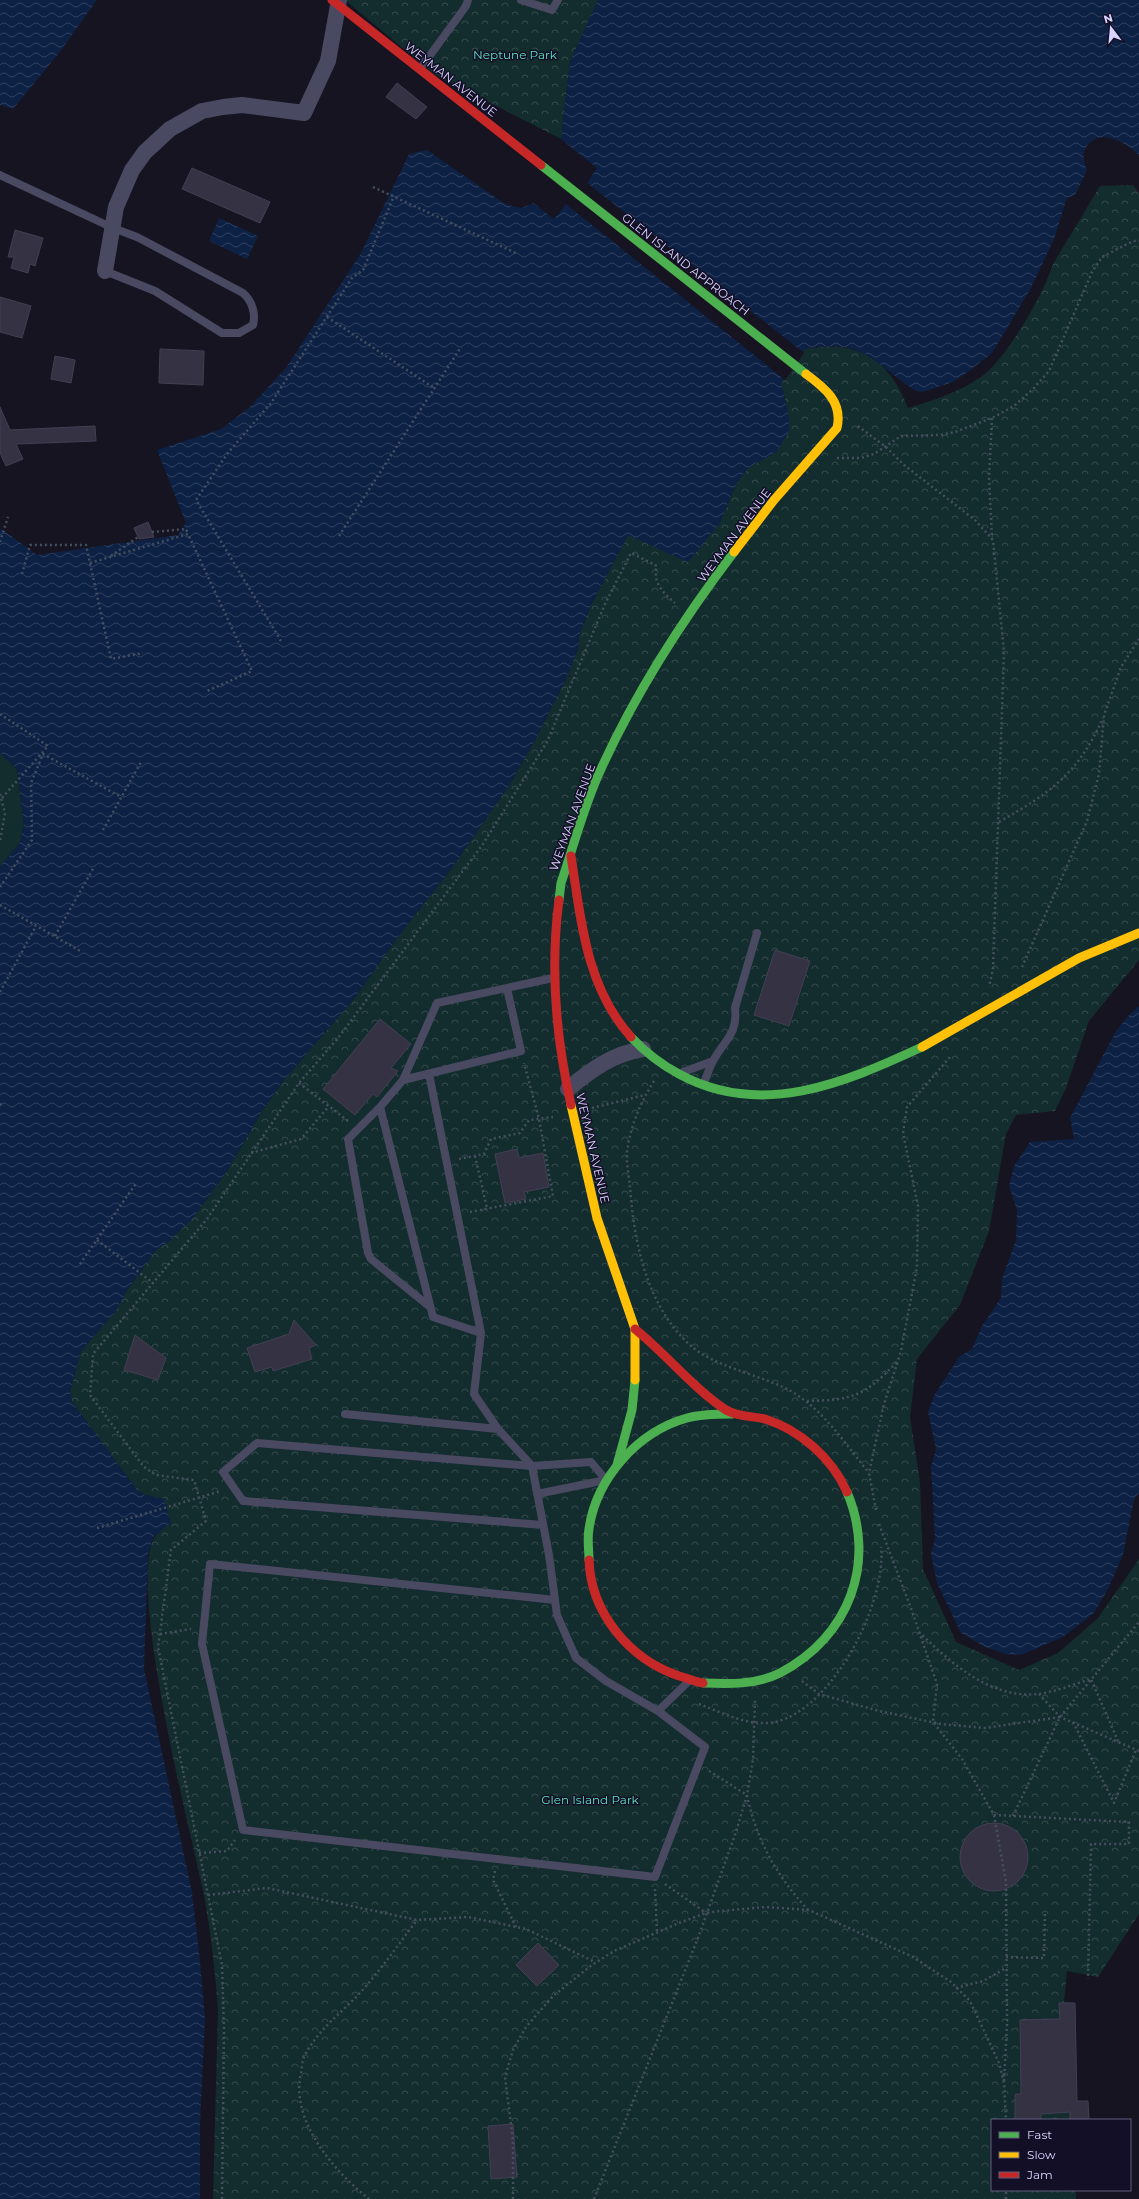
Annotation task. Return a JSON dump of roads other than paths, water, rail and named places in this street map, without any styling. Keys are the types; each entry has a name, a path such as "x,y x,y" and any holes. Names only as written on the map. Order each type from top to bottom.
{"street":[{"name":"WEYMAN AVENUE","path":"336,2 555,176"},
{"path":"105,271 116,207 132,170 146,152 170,129 202,111 223,107 242,105 304,113 328,61 336,2"},
{"name":"GLEN ISLAND APPROACH","path":"555,176 801,370 836,402 840,413"},
{"name":"WEYMAN AVENUE","path":"635,1329 597,1218 568,1089 555,1006 554,978 558,906 561,883 601,769 637,698 674,639 726,563 774,500 837,428 840,413"},
{"path":"571,853 583,932 598,986 612,1014 628,1035 664,1066 702,1086 740,1095 760,1096 812,1090 840,1082 875,1068 982,1014 1082,956 1139,933"},
{"path":"568,1089 600,1064 614,1056 643,1049"},
{"path":"635,1329 654,1344 694,1385 732,1414"},
{"path":"617,1465 632,1410 635,1329"},
{"path":"732,1414 756,1418 776,1424 793,1432 816,1449 830,1465 843,1484 853,1507 859,1538 858,1568 854,1589 843,1615 828,1637 806,1657 787,1669 756,1681 716,1685 689,1681 652,1666 628,1646 607,1620 596,1598 589,1575 588,1535 591,1517 606,1480 630,1450 663,1428 680,1420 702,1415 732,1414"}],"lane":[{"path":"420,70 466,6 468,0"},
{"path":"521,0 552,10 558,0"},
{"path":"0,175 112,228 137,237 243,293 251,304 254,318 253,325 239,333 222,333 155,291 105,271"},
{"path":"702,1086 713,1061 732,1034 736,1020 736,1008 757,933"},
{"path":"430,1307 371,1259 368,1253 348,1140 380,1107 403,1080 437,1003 554,978"},
{"path":"403,1080 521,1052 507,988"},
{"path":"679,1074 713,1061"},
{"path":"429,1074 481,1334 474,1394 498,1429 532,1466 543,1525 555,1600 557,1615 576,1658 606,1681 658,1711 704,1746 655,1877 243,1830 202,1644 210,1564 555,1600"},
{"path":"380,1107 433,1317 481,1334"},
{"path":"345,1414 498,1429"},
{"path":"537,1494 606,1480 591,1462 532,1466 257,1443 223,1472 243,1501 543,1525"},
{"path":"658,1711 689,1681"}],"water":[{"path":"0,0 97,0 59,53 13,109 0,105"},
{"path":"598,0 1139,0 1139,155 1121,142 1106,137 1092,140 1087,146 1084,152 1084,158 1087,170 1075,195 1067,198 1054,239 1031,288 992,353 968,372 953,382 922,392 916,391 877,362 855,350 825,346 804,349 783,377 782,385 789,420 789,432 776,452 748,468 736,484 720,523 688,562 628,535 591,605 579,636 578,649 565,681 536,738 510,784 451,869 397,938 353,1000 283,1081 262,1111 227,1171 193,1218 168,1242 155,1251 128,1289 115,1312 81,1351 70,1392 72,1402 137,1490 145,1495 164,1499 171,1523 154,1536 148,1554 144,1669 192,1892 200,1961 205,2018 200,2124 200,2199 0,2199 0,866 20,843 24,825 17,769 0,753 0,528 37,555 178,535 186,523 157,450 221,429 249,408 286,368 361,253 409,154 427,150 505,204 521,208 532,204 575,151 561,139 570,62"},
{"path":"219,218 258,236 247,259 209,241"},
{"path":"1139,1006 1139,1493 1134,1500 1123,1555 1108,1589 1094,1613 1063,1637 1021,1655 1005,1654 985,1647 961,1633 937,1583 931,1554 935,1539 931,1467 936,1449 928,1412 935,1394 959,1357 972,1349 982,1326 1001,1298 1002,1279 1016,1240 1017,1210 1009,1186 1014,1166 1030,1142 1074,1139 1070,1118 1116,1031 1129,1015"}],"park label":[{"name":"Neptune Park","path":"515,54"},
{"name":"Glen Island Park","path":"590,1799"}]}
